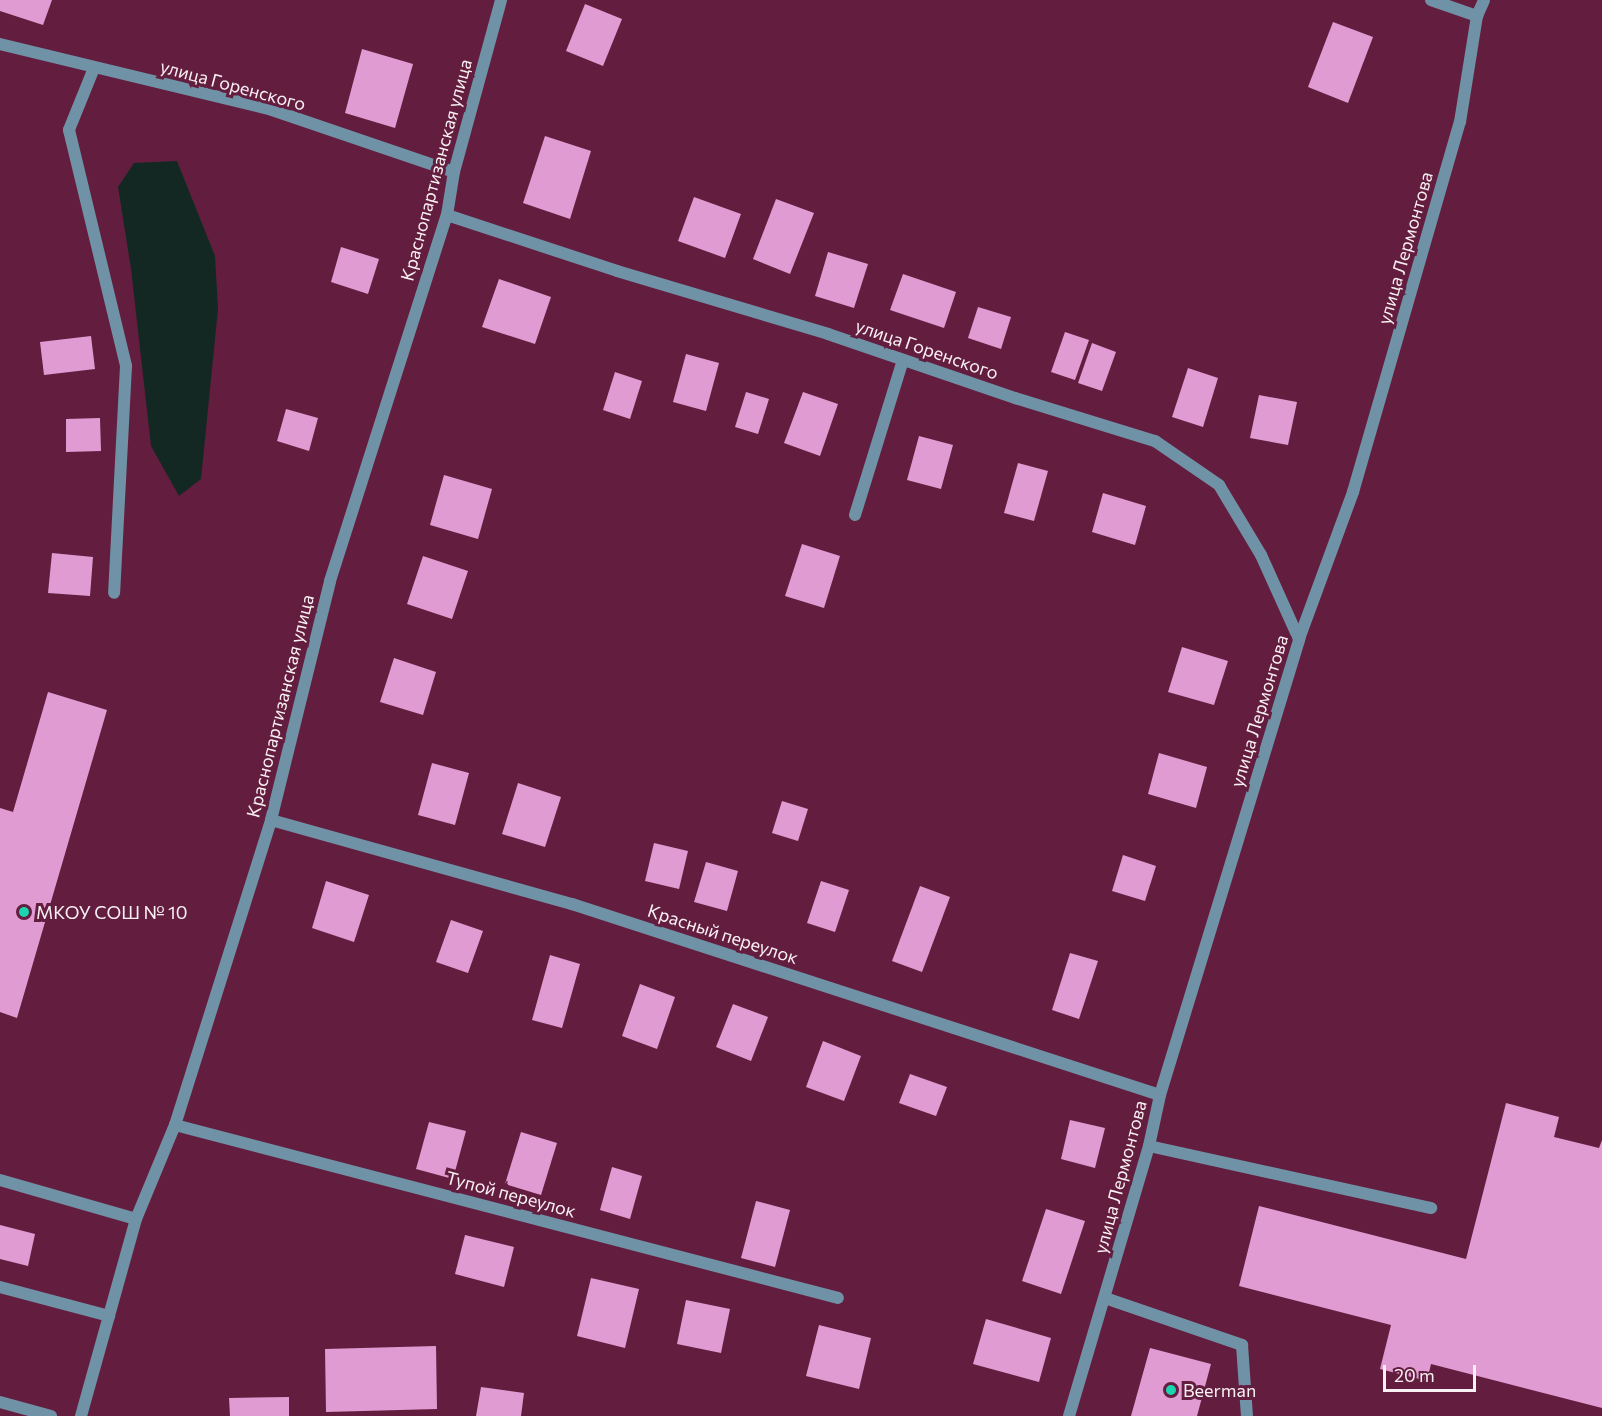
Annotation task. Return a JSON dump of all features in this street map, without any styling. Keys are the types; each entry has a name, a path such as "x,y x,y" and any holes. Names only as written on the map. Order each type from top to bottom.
{"street":[{"name":"Краснопартизанская улица","path":"81,1416 136,1219 175,1125 271,820 330,580 447,214 454,172 501,0"},
{"path":"1431,0 1477,16"},
{"name":"улица Лермонтова","path":"1069,1416 1149,1146 1160,1095 1299,639 1353,492 1457,134 1477,16 1484,0"},
{"name":"улица Горенского","path":"0,44 272,110 454,172"},
{"path":"94,68 69,130 126,366 114,593"},
{"name":"улица Горенского","path":"447,214 617,272 828,334 1155,441 1219,485 1261,555 1299,639"},
{"path":"855,515 903,360"},
{"name":"Красный переулок","path":"271,820 572,904 1160,1095"},
{"name":"Тупой переулок","path":"175,1125 838,1298"},
{"path":"1149,1146 1431,1208"},
{"path":"0,1180 136,1219"},
{"path":"0,1287 109,1317"},
{"path":"1105,1298 1242,1346 1247,1416"},
{"path":"0,1402 51,1416"}],"shaded area":[{"path":"177,161 215,256 218,309 201,479 179,496 151,446 131,269 118,187 134,163"}],"building":[{"path":"0,0 52,0 43,25 0,11"},
{"path":"585,4 622,19 603,66 566,51"},
{"path":"1333,22 1373,37 1348,103 1308,87"},
{"path":"362,49 413,64 395,128 345,113"},
{"path":"545,136 591,151 570,219 523,203"},
{"path":"694,197 741,214 725,258 678,241"},
{"path":"776,199 814,213 790,274 753,259"},
{"path":"341,247 379,259 368,294 331,282"},
{"path":"828,252 868,264 854,308 815,296"},
{"path":"903,274 956,292 944,328 890,310"},
{"path":"499,279 551,297 535,344 482,327"},
{"path":"978,307 1011,317 1001,349 968,338"},
{"path":"1065,332 1089,340 1075,380 1051,372"},
{"path":"91,336 95,369 44,375 40,342"},
{"path":"1092,343 1116,352 1102,391 1078,383"},
{"path":"686,354 719,363 706,411 673,402"},
{"path":"1188,368 1218,378 1203,427 1172,417"},
{"path":"615,372 642,381 630,419 603,410"},
{"path":"746,392 769,399 758,434 735,427"},
{"path":"803,392 838,404 820,456 784,443"},
{"path":"1259,395 1297,402 1288,445 1250,438"},
{"path":"286,409 318,418 309,451 277,441"},
{"path":"100,418 101,451 66,452 66,419"},
{"path":"919,436 953,445 941,489 907,480"},
{"path":"1018,463 1048,471 1034,521 1004,513"},
{"path":"444,475 492,489 478,539 430,525"},
{"path":"1103,493 1146,506 1135,545 1092,532"},
{"path":"802,544 840,556 824,608 785,596"},
{"path":"52,553 93,557 90,596 48,593"},
{"path":"423,556 468,571 452,619 407,604"},
{"path":"1182,647 1228,661 1214,705 1168,692"},
{"path":"394,658 436,672 423,715 380,702"},
{"name":"МКОУ СОШ № 10","path":"48,692 107,710 17,1018 0,1012 0,808 13,812"},
{"path":"1159,753 1207,767 1196,808 1148,794"},
{"path":"432,763 469,773 455,825 418,815"},
{"path":"518,783 561,797 545,847 502,834"},
{"path":"782,801 808,809 798,841 772,833"},
{"path":"654,843 688,851 679,889 645,881"},
{"path":"1123,855 1156,866 1145,901 1112,891"},
{"path":"706,862 738,871 727,911 694,902"},
{"path":"326,881 369,895 354,942 312,928"},
{"path":"821,881 849,890 835,932 807,923"},
{"path":"920,886 950,897 922,972 892,961"},
{"path":"451,920 483,931 468,973 436,962"},
{"path":"1070,953 1098,961 1079,1019 1052,1010"},
{"path":"550,955 580,964 562,1028 532,1020"},
{"path":"640,984 675,997 657,1049 622,1036"},
{"path":"733,1004 768,1017 751,1061 716,1047"},
{"path":"823,1041 861,1056 844,1101 806,1087"},
{"path":"910,1074 947,1087 936,1116 899,1103"},
{"path":"1506,1103 1559,1117 1554,1137 1599,1148 1602,1140 1602,1408 1431,1364 1427,1381 1380,1369 1391,1325 1239,1286 1259,1206 1466,1259"},
{"path":"1070,1120 1105,1128 1095,1168 1061,1159"},
{"path":"429,1122 466,1131 453,1179 416,1169"},
{"path":"521,1132 557,1143 541,1195 505,1184"},
{"path":"612,1167 642,1176 630,1219 600,1210"},
{"path":"756,1201 790,1210 775,1267 741,1258"},
{"path":"1046,1209 1085,1221 1061,1294 1022,1281"},
{"path":"0,1225 35,1234 28,1266 0,1259"},
{"path":"465,1235 514,1247 504,1287 455,1274"},
{"path":"591,1278 639,1289 625,1348 577,1336"},
{"path":"686,1300 730,1309 721,1353 677,1344"},
{"path":"986,1319 1051,1338 1039,1382 973,1364"},
{"path":"819,1325 871,1338 859,1389 806,1376"},
{"path":"436,1346 437,1409 326,1412 325,1349"},
{"name":"Beerman","path":"1150,1348 1211,1364 1197,1416 1131,1416"},
{"path":"481,1387 524,1393 521,1416 476,1416"},
{"path":"289,1397 289,1416 230,1416 229,1398"}],"place":[{"name":"МКОУ СОШ № 10","path":"24,912"},
{"name":"Beerman","path":"1171,1390"}]}
